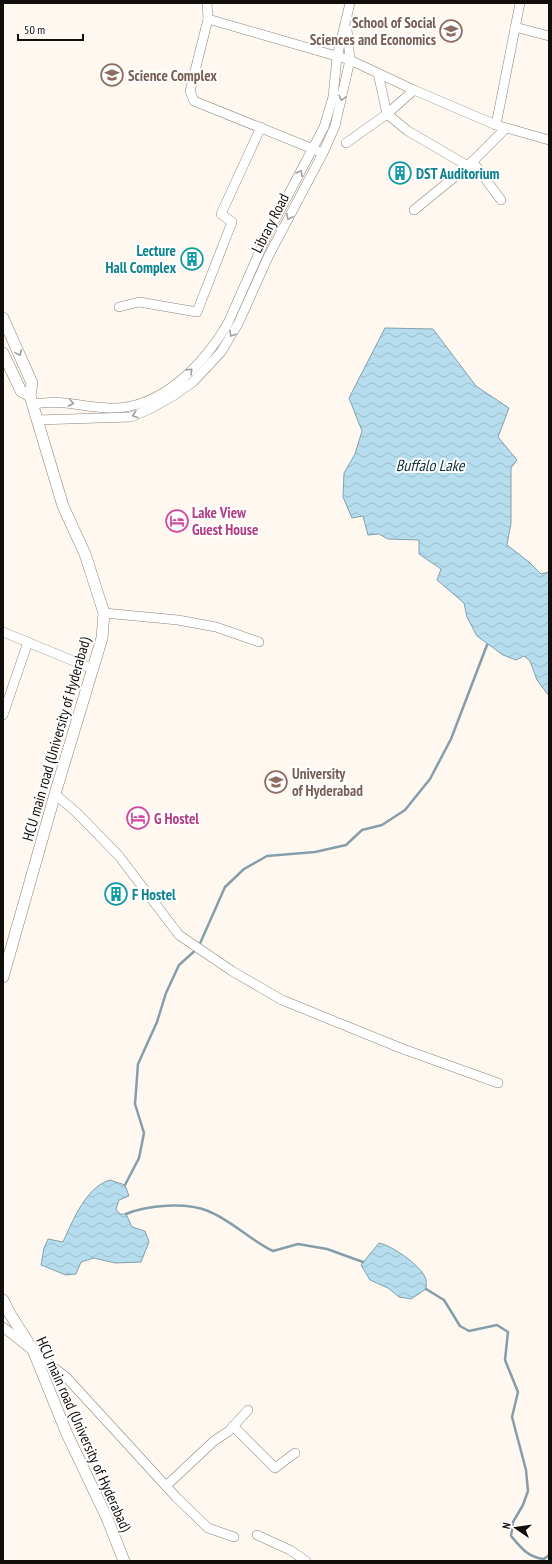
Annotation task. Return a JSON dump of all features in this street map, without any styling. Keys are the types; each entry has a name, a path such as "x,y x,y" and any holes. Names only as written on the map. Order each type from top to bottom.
{"street":[{"path":"207,3 208,19 190,91 194,101 323,153"},
{"path":"3,353 21,391 31,400 110,408 143,403 185,376 208,353 228,323 267,236 313,149 329,112 333,97 337,57 350,3"},
{"path":"496,125 520,3"},
{"path":"208,19 350,60 414,90 496,125 549,140"},
{"name":"Library Road","path":"37,420 131,417 150,410 193,382 221,352 238,324 269,255 323,153 335,126 350,60 346,22"},
{"path":"515,27 549,36"},
{"path":"378,73 387,114 408,131 470,164 501,200"},
{"path":"346,143 387,114 414,90"},
{"path":"119,307 139,302 197,312 232,222 221,214 261,127"},
{"path":"414,210 470,164 506,128"},
{"path":"3,318 32,383 31,400"},
{"name":"HCU main road (University of Hyderabad)","path":"3,978 55,794 102,638 104,613 85,554 63,506 31,400"},
{"path":"104,613 178,620 216,626 258,642"},
{"path":"3,632 93,669"},
{"path":"3,715 28,642"},
{"path":"55,794 77,813 119,856 179,935 232,970 282,1000 403,1049 498,1083"},
{"name":"HCU main road (University of Hyderabad)","path":"3,1300 32,1350 67,1434 107,1518 124,1561"},
{"path":"3,1326 67,1378 166,1486 208,1528 234,1537"},
{"path":"166,1486 214,1441 233,1426 248,1410"},
{"path":"233,1426 275,1468 295,1453"},
{"path":"257,1535 290,1550 306,1561"}],"water":[{"name":"Buffalo Lake","path":"385,328 433,329 476,386 509,408 498,437 517,460 511,468 511,523 507,545 529,562 541,574 549,572 549,696 537,680 530,661 524,656 516,660 503,655 477,636 467,617 464,603 437,580 441,569 419,554 419,540 388,539 379,534 368,535 363,516 352,518 343,497 344,473 355,454 362,431 349,398"},
{"path":"110,1180 125,1185 129,1196 119,1200 116,1209 120,1214 126,1214 132,1227 145,1231 149,1242 141,1262 115,1263 94,1258 81,1262 76,1274 66,1275 41,1265 44,1248 48,1239 63,1242 81,1205 87,1197 102,1184"},
{"path":"379,1243 391,1247 411,1261 426,1278 426,1289 411,1299 399,1297 388,1288 370,1280 361,1265"}],"waterway":[{"path":"125,1185 139,1158 144,1133 135,1104 138,1064 157,1022 166,993 179,965 198,948 225,887 244,869 267,856 315,852 346,845 362,830 382,825 405,810 430,779 451,739 487,645"},
{"path":"126,1214 145,1208 167,1206 189,1206 199,1208 225,1220 273,1251 298,1244 327,1249 363,1262"},
{"path":"426,1289 444,1300 460,1326 469,1331 497,1325 508,1332 505,1360 518,1392 512,1417 526,1470 528,1491 523,1505 513,1522 511,1536 529,1554 544,1559 549,1555"}],"place":[{"name":"School of Social Sciences and Economics","path":"451,31"},
{"name":"Science Complex","path":"112,75"},
{"name":"DST Auditorium","path":"400,173"},
{"name":"Lecture Hall Complex","path":"192,259"},
{"name":"Lake View Guest House","path":"177,521"},
{"name":"University of Hyderabad","path":"276,782"},
{"name":"G Hostel","path":"138,818"},
{"name":"F Hostel","path":"116,894"}]}
